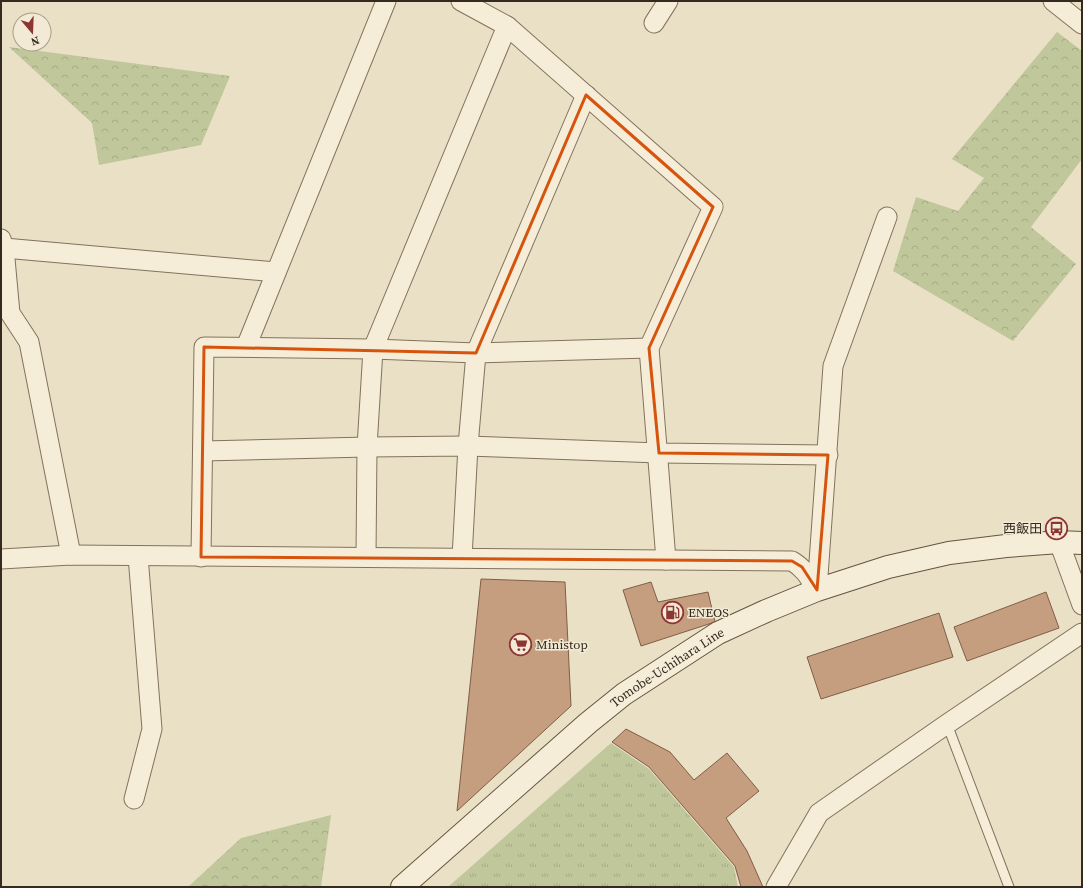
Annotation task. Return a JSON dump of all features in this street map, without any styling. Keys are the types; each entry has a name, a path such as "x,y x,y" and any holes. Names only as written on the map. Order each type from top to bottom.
{"main road":[{"name":"Tomobe-Uchihara Line","path":"402,887 588,722 624,694 718,633 817,590 888,567 949,553 1006,546 1058,542 1082,543"}],"street":[{"path":"246,347 386,1"},
{"path":"461,1 507,26 713,207 649,348 659,453 666,560"},
{"path":"654,23 668,1"},
{"path":"1061,4 1082,24"},
{"path":"366,557 367,447 373,349 507,26"},
{"path":"462,558 468,446 476,353 586,96"},
{"path":"817,590 828,455 833,366 887,217"},
{"path":"71,555 29,342 10,313 2,244 276,272"},
{"path":"201,557 204,347 373,349 476,353 649,348"},
{"path":"203,451 468,446 659,453 828,455"},
{"path":"1058,542 1082,605"},
{"path":"1,558 71,555 792,561 805,571 817,590"},
{"path":"134,799 152,729 138,556"},
{"path":"776,887 819,813 1082,633"}],"lane":[{"path":"947,724 1009,887"}],"highlighted area":[{"path":"586,95 713,207 649,348 659,453 828,455 817,590 802,567 792,561 201,557 204,347 476,353"}],"green space":[{"path":"1057,32 1082,51 1082,159 1031,227 1076,264 1013,341 893,271 916,197 958,211 984,178 952,159"},
{"path":"14,52 47,52 230,76 201,145 99,165 92,123"},
{"path":"611,743 649,769 734,867 738,887 448,887"},
{"path":"331,815 321,887 188,887 241,838"}],"building":[{"name":"Ministop","path":"481,579 565,582 571,706 457,811"},
{"name":"ENEOS","path":"651,582 658,602 708,592 715,622 641,646 623,590"},
{"path":"1046,592 1059,628 967,661 954,627"},
{"path":"939,613 953,657 821,699 807,657"},
{"path":"626,729 670,752 694,780 727,753 759,791 726,818 747,851 763,887 741,887 735,866 649,767 612,742"}],"place":[{"name":"西飯田","path":"1057,528"},
{"name":"ENEOS","path":"672,612"},
{"name":"Ministop","path":"521,644"}]}
